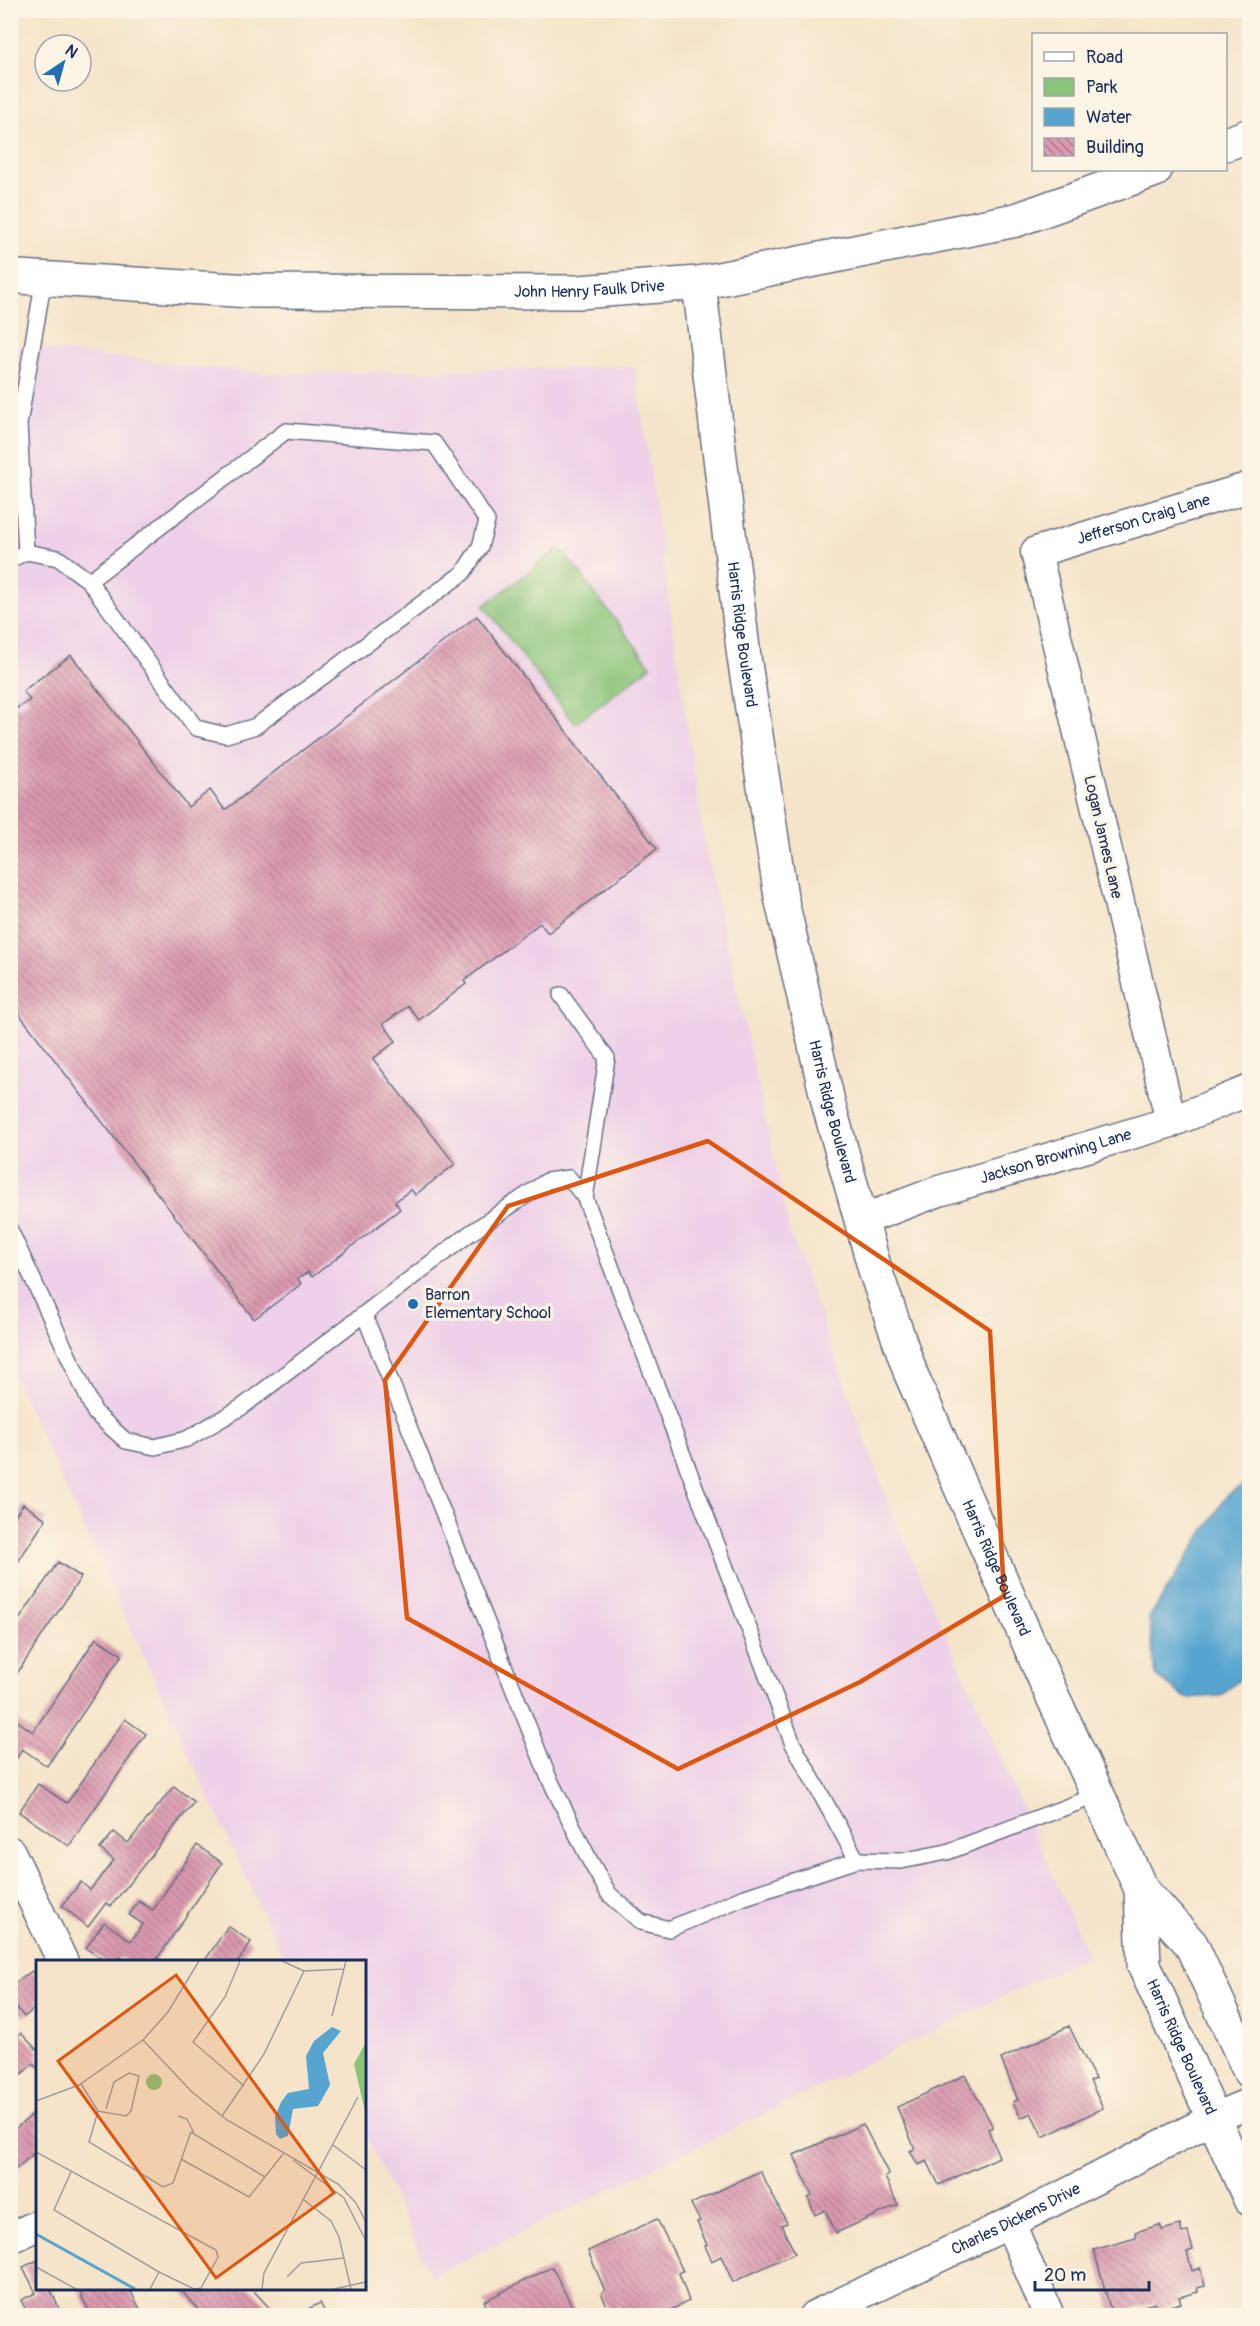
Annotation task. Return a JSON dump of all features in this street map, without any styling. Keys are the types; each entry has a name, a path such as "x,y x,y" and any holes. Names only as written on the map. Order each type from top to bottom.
{"street":[{"path":"1227,144 1250,135"},
{"name":"John Henry Faulk Drive","path":"10,275 251,291 579,292 699,283 1016,220 1152,171"},
{"name":"Harris Ridge Boulevard","path":"699,283 744,657 781,897 829,1106 879,1280 911,1374 1036,1661 1142,1889 1191,1944 1250,2072"},
{"name":"Jefferson Craig Lane","path":"1036,552 1250,487"},
{"name":"Logan James Lane","path":"1036,552 1171,1122"},
{"name":"Jackson Browning Lane","path":"862,1220 939,1191 1171,1122 1250,1090"},
{"path":"10,1852 62,1960"},
{"name":"Harris Ridge Boulevard","path":"1142,1889 1144,1965 1250,2199"},
{"name":"Charles Dickens Drive","path":"814,2316 1011,2223 1214,2118 1250,2103"},
{"path":"1011,2223 1049,2316"},
{"path":"10,2238 36,2226"}],"lane":[{"path":"26,552 19,424 44,278"},
{"path":"10,560 26,552 58,558 89,581 196,728 226,735 256,726 463,573 480,547 487,521 434,443 286,431 89,581"},
{"path":"561,995 608,1058 585,1198"},
{"path":"10,1230 95,1413 126,1441 154,1447 187,1439 242,1407 469,1234 547,1181 569,1178 585,1198 793,1744 857,1860"},
{"path":"364,1314 549,1776 588,1859 609,1894 641,1922 669,1929 742,1898 857,1860 901,1861 947,1852 1098,1795"}],"highlighted area":[{"path":"708,1141 990,1331 1004,1596 860,1682 678,1769 407,1618 385,1380 508,1206"}],"shaded area":[{"name":"Barron Elementary School","path":"10,346 267,374 635,367 704,841 791,1236 892,1513 1088,1955 431,2277 366,2135 366,1960 285,1960 11,1371"}],"green space":[{"path":"560,548 651,666 575,724 484,606"}],"water":[{"path":"1249,1481 1249,1671 1221,1696 1186,1698 1156,1676 1149,1618 1227,1495"}],"building":[{"path":"477,616 657,849 548,933 540,923 464,981 466,984 419,1020 408,1006 383,1024 396,1041 373,1059 455,1164 415,1195 411,1189 395,1202 400,1209 312,1277 308,1272 298,1279 301,1284 254,1319 10,1002 10,703 13,701 18,708 30,700 23,691 71,655 188,807 210,790 225,810"},
{"path":"23,1504 46,1519 10,1574 10,1523"},
{"path":"58,1562 81,1577 10,1684 10,1633"},
{"path":"96,1638 122,1655 47,1766 22,1749 17,1758 10,1754 10,1716 33,1732"},
{"path":"125,1719 146,1734 69,1846 19,1812 38,1784 67,1803"},
{"path":"174,1786 194,1802 111,1906 106,1903 88,1927 62,1906 81,1882 90,1890 114,1860 100,1849 114,1832 128,1843"},
{"path":"197,1845 222,1863 156,1960 124,1960 120,1957 118,1960 103,1960 86,1948 104,1922 131,1941 143,1924 129,1915 139,1901 153,1910"},
{"path":"228,1926 251,1942 239,1960 205,1960"},
{"path":"32,1971 36,1976 36,2008 24,2017 10,1999 10,1987"},
{"path":"1069,2026 1095,2079 1090,2081 1103,2108 1043,2137 1031,2113 1021,2118 1013,2102 1018,2100 1001,2059"},
{"path":"21,2033 36,2049 36,2067 33,2064 10,2084 10,2043"},
{"path":"965,2075 993,2127 988,2129 999,2157 939,2185 927,2161 918,2165 910,2151 915,2149 897,2107"},
{"path":"36,2112 36,2152 10,2174 10,2133"},
{"path":"863,2124 889,2175 885,2177 898,2205 836,2233 825,2210 815,2215 808,2198 812,2196 794,2155"},
{"path":"760,2171 787,2223 781,2225 795,2253 733,2282 721,2256 712,2261 697,2222 700,2221 691,2204"},
{"path":"657,2219 683,2271 679,2273 689,2301 659,2316 622,2316 618,2306 609,2310 601,2293 605,2291 588,2251"},
{"path":"1160,2225 1162,2230 1180,2225 1182,2233 1188,2232 1193,2250 1187,2252 1192,2271 1200,2268 1205,2286 1197,2288 1198,2292 1179,2297 1181,2303 1156,2310 1155,2303 1112,2315 1094,2250 1136,2238 1135,2232"},
{"path":"36,2261 36,2290 51,2290 62,2316 29,2316 21,2300 36,2293 23,2267"},
{"path":"552,2267 577,2316 491,2316 484,2301"},
{"path":"79,2290 109,2290 110,2292 130,2290 142,2313 137,2316 91,2316"},
{"path":"181,2290 253,2290 277,2316 205,2316"},
{"path":"320,2303 327,2316 307,2316 304,2311"}],"place":[{"name":"Barron Elementary School","path":"413,1304"}]}
